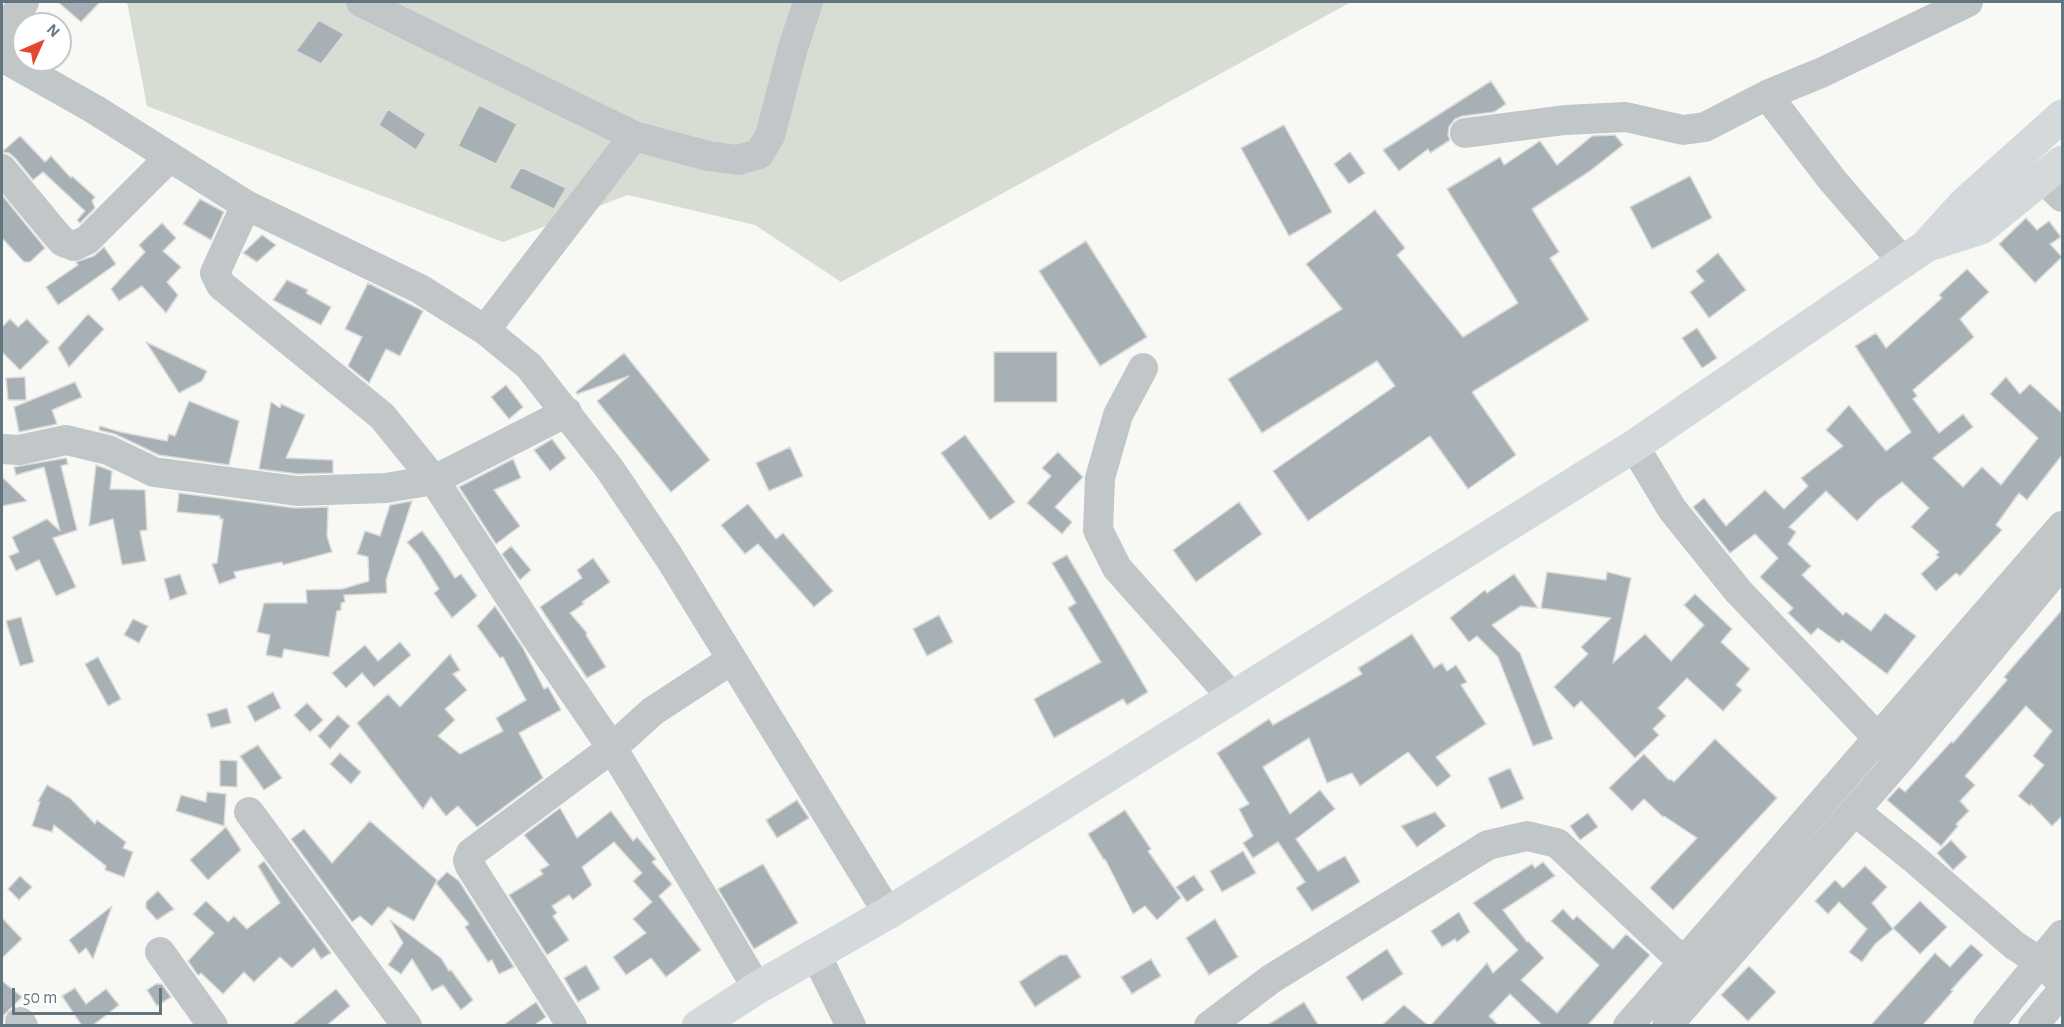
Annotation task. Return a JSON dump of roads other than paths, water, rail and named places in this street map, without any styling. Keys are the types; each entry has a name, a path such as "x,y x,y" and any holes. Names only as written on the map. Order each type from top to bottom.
{"main road":[{"path":"698,1026 757,988 888,913 1634,446 1915,254 1964,204 2062,116"},
{"path":"1915,254 1981,228 2056,179"}],"street":[{"path":"2,34 24,2"},
{"path":"361,2 634,136 708,156 738,160 759,154 770,136 792,51 808,2"},
{"path":"1465,133 1565,120 1626,117 1683,130 1705,126 1968,2"},
{"path":"2,57 94,109 246,206 420,289 485,330 530,366 609,468 669,557 888,913"},
{"path":"1767,95 1833,181 1915,254"},
{"path":"485,330 634,136"},
{"path":"2,169 63,242 74,246 87,240 170,157"},
{"path":"246,206 215,273 221,285 382,416 434,480 534,634 612,748 757,988"},
{"path":"1143,368 1118,415 1100,478 1098,530 1116,568 1232,698"},
{"path":"2,449 19,450 66,440 108,450 154,472 297,491 386,488 434,480 567,412"},
{"path":"1634,446 1672,509 1738,591 1899,760"},
{"path":"1628,1026 2062,526"},
{"path":"1667,1026 1703,982 1856,811 2062,563"},
{"path":"572,1026 468,860 471,853 612,748 653,711 731,660"},
{"path":"1856,811 1912,856 2014,945 2040,962 2062,982"},
{"path":"249,812 407,1026"},
{"path":"1209,1026 1271,979 1488,845 1527,836 1557,843 1683,960 1703,982"},
{"path":"1758,876 1782,894"},
{"path":"1988,1026 2062,935"},
{"path":"160,952 213,1026"},
{"path":"816,955 851,1026"},
{"path":"2033,1026 2062,992"}]}
